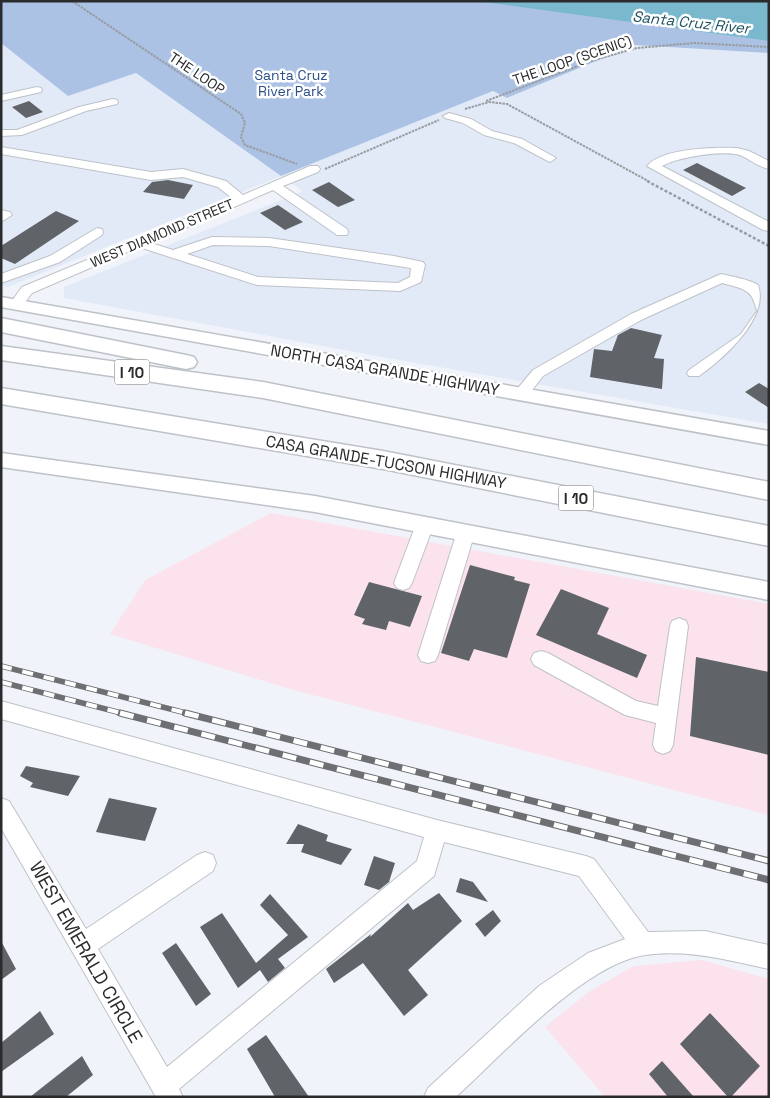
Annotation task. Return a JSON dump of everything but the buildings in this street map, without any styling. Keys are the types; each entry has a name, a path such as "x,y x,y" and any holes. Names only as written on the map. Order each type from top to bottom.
{"highway":[{"path":"1,325 215,367 264,390"},
{"name":"I 10","path":"1,353 264,390 769,491"},
{"name":"CASA GRANDE-TUCSON HIGHWAY","path":"1,396 383,460 769,536"},
{"path":"1,405 85,410"}],"main road":[{"name":"NORTH CASA GRANDE HIGHWAY","path":"8,303 769,438"},
{"path":"1,460 315,504 769,591"}],"street":[{"path":"1,98 38,90"},
{"path":"1,133 18,133 83,108 113,102"},
{"path":"449,116 467,121 488,133 518,141 550,158"},
{"path":"1,150 151,176 183,173 222,184 242,200"},
{"path":"768,227 653,166 658,162 686,156 739,151 769,166"},
{"name":"WEST DIAMOND STREET","path":"8,303 27,290 314,169"},
{"path":"275,186 342,232"},
{"path":"1,214 6,215 1,218"},
{"path":"1,280 55,258 97,232"},
{"path":"140,242 174,254 257,281 400,287 416,279 418,266 394,260 268,242 212,241 174,254"},
{"path":"55,258 71,271"},
{"path":"521,394 538,373 636,317 720,278 752,287 761,298 764,311 746,337 694,373"},
{"path":"403,584 425,524"},
{"path":"428,655 466,532"},
{"path":"663,745 679,626"},
{"path":"541,659 632,709 667,717"},
{"path":"1,710 437,830 586,867 643,944"},
{"name":"WEST EMERALD CIRCLE","path":"1,808 83,945 166,1091"},
{"path":"166,1091 426,868 437,830"},
{"path":"83,945 205,863"},
{"path":"437,1097 548,995 596,961 643,944 666,942 705,943 769,957"}],"path":[{"name":"THE LOOP","path":"72,1 241,114 245,123 241,137 245,145 293,162"},
{"name":"THE LOOP (SCENIC)","path":"474,105 591,61 637,48 694,43 769,47"}],"shaded area":[{"path":"1,43 68,96 136,73 281,176 8,287 1,286"},
{"path":"635,45 769,53 769,424 393,359 64,298 64,287 303,191 281,176 493,91 507,98"},
{"path":"271,513 769,604 769,815 290,689 110,634 145,580"},
{"path":"702,960 769,979 769,1097 605,1097 545,1027 590,991 634,966"}],"green space":[{"name":"Santa Cruz River Park","path":"1,1 769,1 769,53 635,45 507,98 493,91 281,176 136,73 68,96 1,43"}],"water":[{"name":"Santa Cruz River","path":"477,1 769,1 769,41"}],"railway":[{"path":"1,666 190,714"},
{"path":"1,682 125,714"},
{"path":"120,713 769,880"},
{"path":"185,713 769,861"}]}
